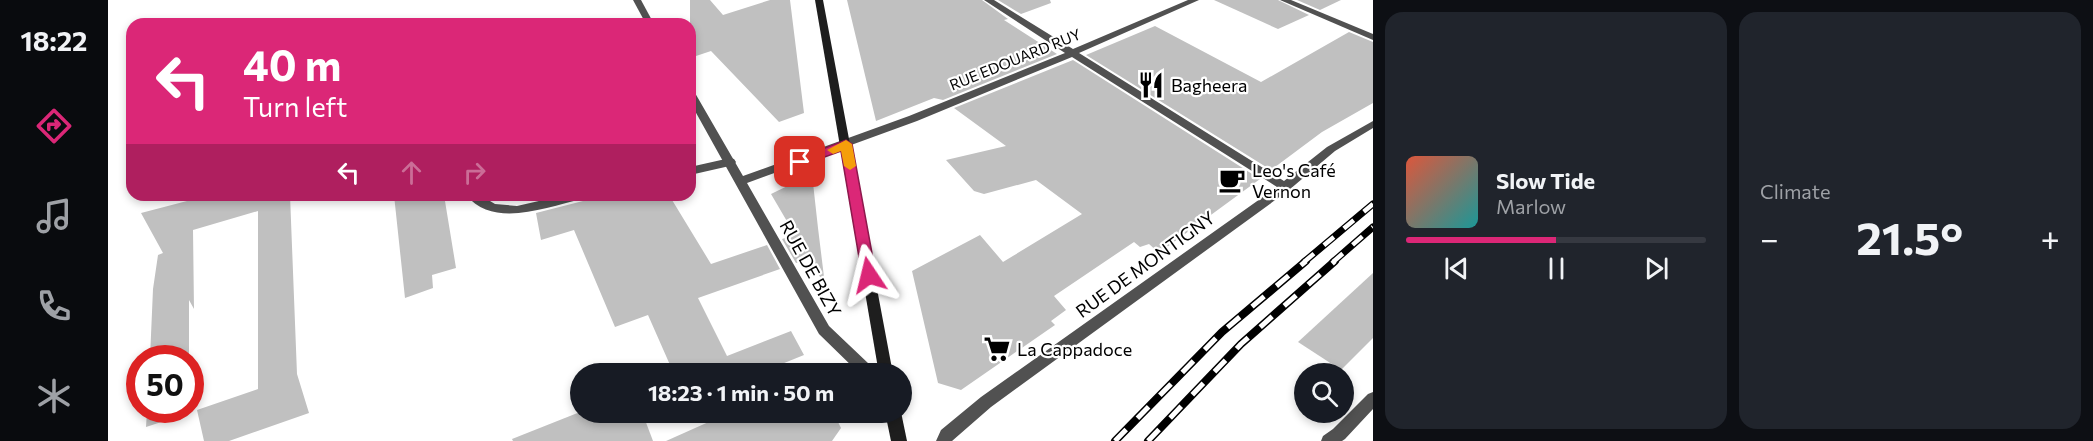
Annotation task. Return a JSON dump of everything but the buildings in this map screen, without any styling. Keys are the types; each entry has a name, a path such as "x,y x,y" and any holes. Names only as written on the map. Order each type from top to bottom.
{"main road":[{"path":"819,0 884,363"},
{"path":"895,423 899,441"}],"street":[{"path":"637,0 648,18"},
{"path":"987,0 1285,187"},
{"name":"RUE EDOUARD RUY","path":"741,182 846,144 1195,0"},
{"path":"1284,0 1373,37"},
{"name":"RUE DE BIZY","path":"696,103 824,330 858,363"},
{"name":"RUE DE MONTIGNY","path":"944,441 947,435 986,402 1285,187 1331,149 1373,124"},
{"path":"696,170 730,162"},
{"path":"481,201 492,208 518,210 556,201"},
{"path":"1329,441 1339,434 1373,399"}],"railway":[{"path":"1304,262 1373,204"},
{"path":"1333,262 1373,227"},
{"path":"1115,441 1222,332 1306,261"},
{"path":"1148,441 1241,344 1335,261"}],"slow traffic":[{"path":"833,150 846,144 850,166"}],"place":[{"name":"Bagheera","path":"1151,85"},
{"name":"Leo's Café Vernon","path":"1232,180"},
{"name":"La Cappadoce","path":"997,349"}],"route":[{"path":"800,162 846,144 869,275"}]}
